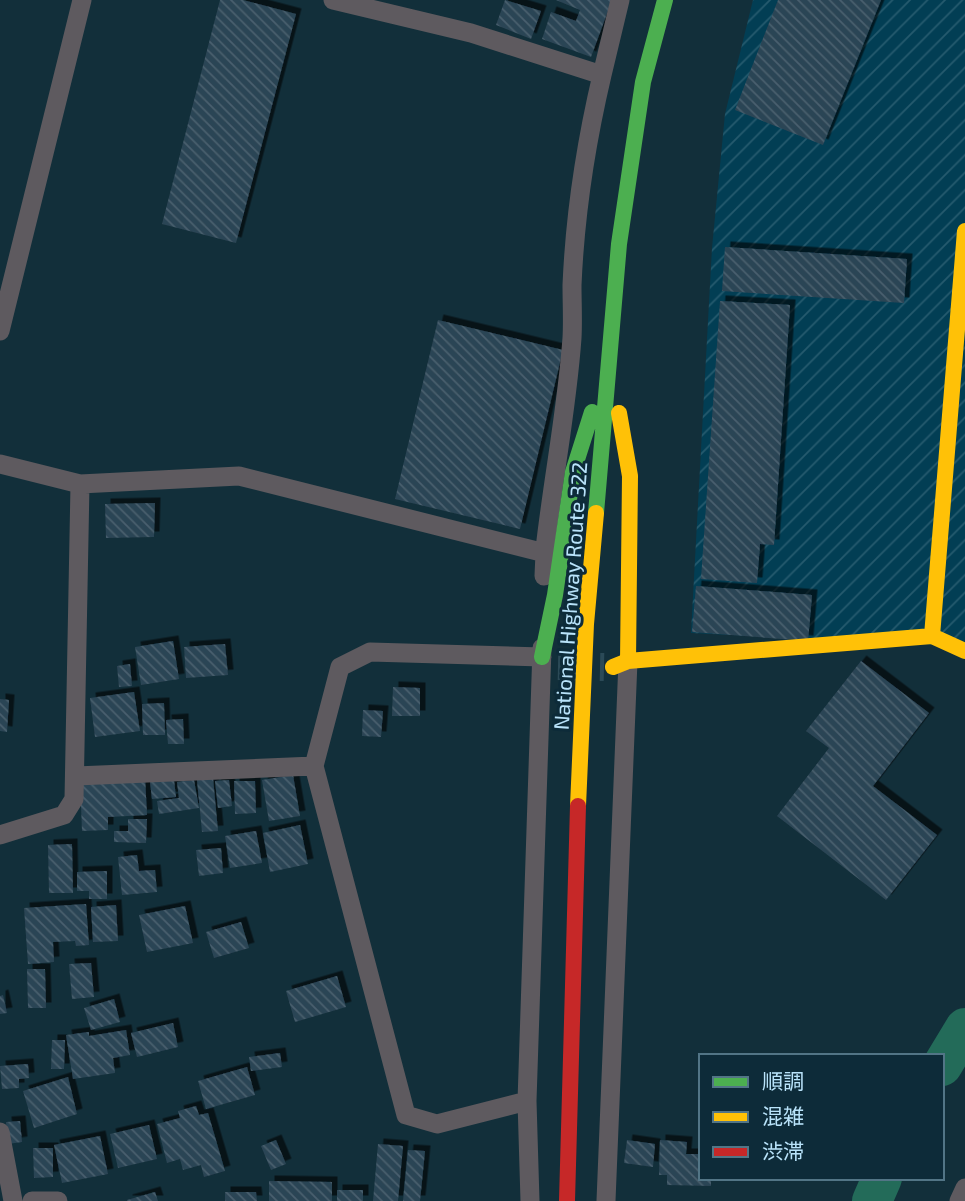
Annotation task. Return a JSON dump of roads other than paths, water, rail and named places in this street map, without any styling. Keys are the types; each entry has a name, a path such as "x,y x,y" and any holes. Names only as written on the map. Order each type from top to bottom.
{"main road":[{"name":"National Highway Route 322","path":"567,1201 585,638 619,244 643,82 665,0"},
{"path":"932,636 965,232"},
{"path":"550,661 555,595 573,472 609,358"},
{"path":"609,358 630,476 621,664 932,636 965,652"}],"street":[{"path":"0,331 82,0"},
{"path":"333,0 471,33 602,75"},
{"path":"530,1201 527,1101 550,661 545,553 554,465 564,418 572,336 572,283 589,131 620,0"},
{"path":"0,464 80,484 239,476 545,553"},
{"path":"0,835 64,815 74,799 80,484"},
{"path":"527,1101 437,1124 406,1115 314,766 341,667 370,652 550,661"},
{"path":"606,1201 621,664"},
{"path":"76,776 314,766"},
{"path":"0,1132 13,1201"},
{"path":"959,1201 965,1188"},
{"path":"32,1201 58,1201"}],"waterway":[{"path":"944,1063 965,1028"},
{"path":"872,1201 881,1180"}],"tunnel":[{"path":"558,666 604,667"}]}
